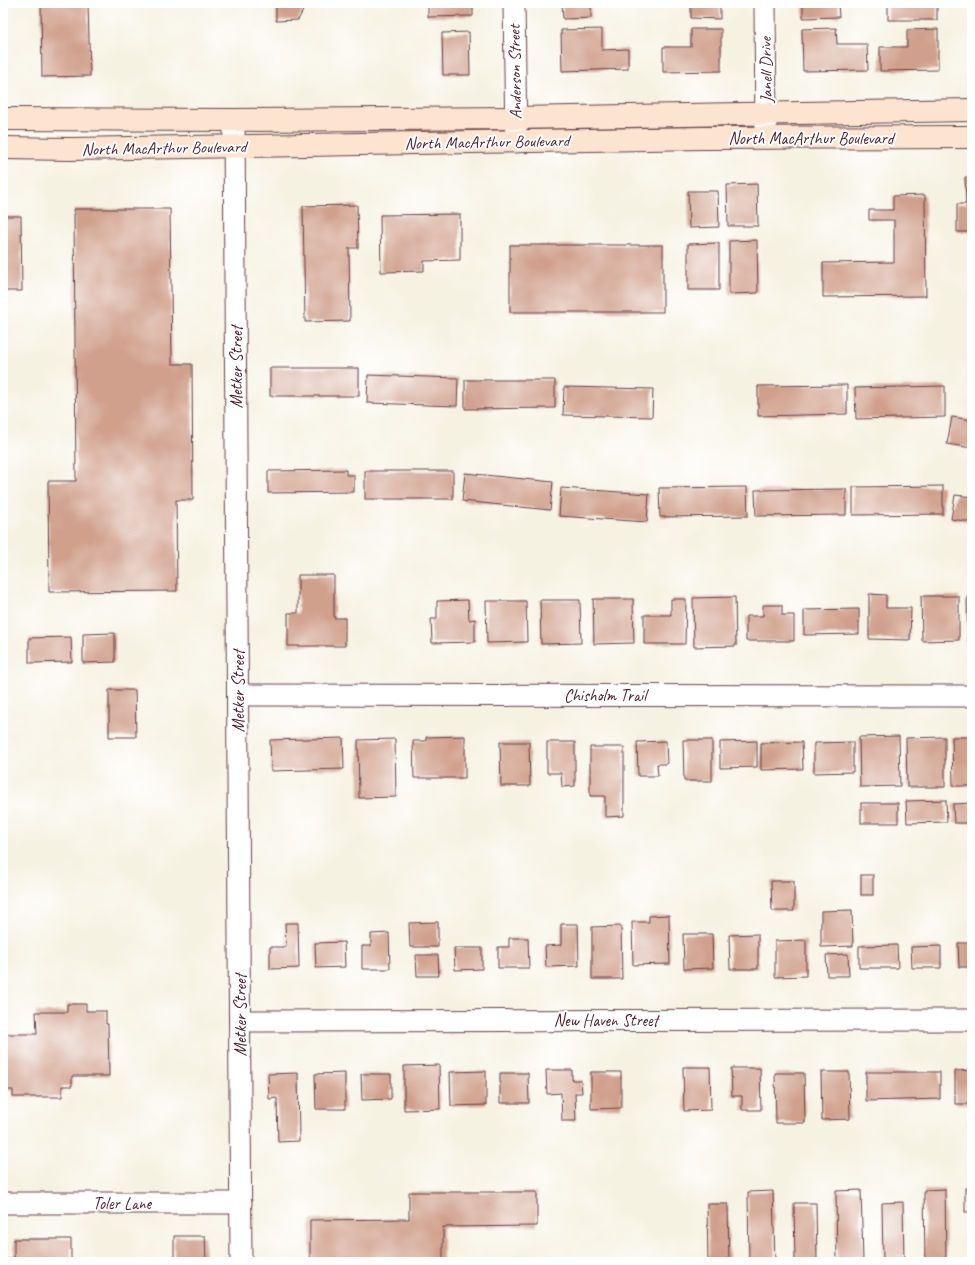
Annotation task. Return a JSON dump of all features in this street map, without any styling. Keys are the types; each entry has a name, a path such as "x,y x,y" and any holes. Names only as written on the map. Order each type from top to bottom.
{"main road":[{"name":"North MacArthur Boulevard","path":"3,119 234,120 516,118 972,110"},
{"path":"71,149 74,143 96,136 147,131 188,120"},
{"name":"North MacArthur Boulevard","path":"3,148 71,149 766,138 972,137"}],"street":[{"name":"Anderson Street","path":"514,3 516,142"},
{"name":"Janell Drive","path":"765,3 766,138"},
{"name":"Metker Street","path":"234,120 242,1262"},
{"name":"Chisholm Trail","path":"238,695 972,696"},
{"name":"New Haven Street","path":"240,1021 972,1020"},
{"name":"Toler Lane","path":"3,1203 241,1203"}],"building":[{"path":"41,3 88,3 90,76 42,77"},
{"path":"276,3 307,3 298,20 276,21"},
{"path":"428,3 473,3 473,16 428,17"},
{"path":"562,3 591,3 591,18 563,19"},
{"path":"691,3 720,3 720,19 691,18"},
{"path":"803,3 838,3 839,17 803,18"},
{"path":"888,3 937,3 937,20 888,20"},
{"path":"836,28 837,44 867,44 868,70 803,71 802,29"},
{"path":"602,29 602,50 628,49 628,69 562,71 561,30"},
{"path":"691,29 721,29 721,71 663,72 663,47 691,47"},
{"path":"938,29 938,70 880,71 880,47 907,47 907,30"},
{"path":"469,32 470,75 443,75 442,33"},
{"path":"965,177 972,177 972,232 957,232 957,204 966,204"},
{"path":"757,184 758,226 728,226 727,185"},
{"path":"688,191 718,191 719,227 689,228"},
{"path":"925,195 926,296 823,297 823,263 894,262 894,220 869,220 869,210 893,210 893,196"},
{"path":"357,205 358,248 349,248 350,321 305,322 303,206"},
{"path":"74,209 170,209 172,364 192,364 193,500 176,500 177,591 49,592 48,481 76,481"},
{"path":"460,214 460,260 424,261 424,271 381,272 380,215"},
{"path":"3,216 21,216 22,291 3,291"},
{"path":"757,240 758,293 729,294 729,241"},
{"path":"719,243 719,290 688,290 688,244"},
{"path":"510,245 663,245 663,312 510,312"},
{"path":"270,368 359,368 359,396 270,396"},
{"path":"368,375 458,378 457,406 367,403"},
{"path":"465,380 555,380 555,408 465,409"},
{"path":"847,385 847,414 758,416 758,386"},
{"path":"945,386 945,417 856,419 855,388"},
{"path":"564,387 653,389 652,417 563,415"},
{"path":"952,417 972,420 972,448 947,444"},
{"path":"346,470 346,475 354,475 354,492 268,493 268,471"},
{"path":"365,471 453,471 453,499 365,499"},
{"path":"465,473 553,482 550,510 462,501"},
{"path":"943,486 943,514 853,515 853,487"},
{"path":"747,487 748,516 660,517 659,488"},
{"path":"561,488 649,494 647,522 559,516"},
{"path":"846,489 846,515 756,516 755,490"},
{"path":"955,495 972,497 972,522 951,519"},
{"path":"298,575 334,575 334,618 345,618 345,646 288,646 288,613 298,613"},
{"path":"869,594 886,595 886,608 911,608 910,640 869,639"},
{"path":"921,596 959,596 959,640 922,641"},
{"path":"735,597 736,646 694,647 693,598"},
{"path":"967,597 972,597 972,642 968,642"},
{"path":"593,599 633,599 634,643 594,644"},
{"path":"671,599 686,599 685,644 644,644 644,615 671,615"},
{"path":"468,600 469,620 475,619 475,642 432,643 431,619 437,619 437,601"},
{"path":"540,600 580,600 581,643 541,644"},
{"path":"486,601 526,601 527,642 487,643"},
{"path":"763,605 782,605 782,615 794,615 794,641 746,641 746,616 763,616"},
{"path":"859,609 859,634 804,635 804,610"},
{"path":"115,633 115,662 83,663 83,634"},
{"path":"71,637 72,662 29,663 29,638"},
{"path":"109,690 135,690 136,737 109,737"},
{"path":"465,736 465,778 414,778 413,741 426,741 426,737"},
{"path":"899,736 900,786 860,787 859,737"},
{"path":"945,737 945,787 907,787 906,738"},
{"path":"952,737 972,737 972,786 953,786"},
{"path":"343,738 344,769 271,771 270,740"},
{"path":"395,739 396,797 359,798 358,740"},
{"path":"683,740 712,740 712,781 684,781"},
{"path":"666,741 667,764 657,764 658,776 638,776 637,742"},
{"path":"757,741 757,767 720,768 720,742"},
{"path":"500,742 529,742 530,786 501,786"},
{"path":"547,742 575,742 575,786 562,787 561,773 547,773"},
{"path":"802,742 803,769 761,770 761,743"},
{"path":"853,742 853,772 814,773 814,743"},
{"path":"590,747 624,747 624,816 605,817 605,796 590,796"},
{"path":"946,800 947,822 907,823 906,801"},
{"path":"861,803 898,803 898,823 861,823"},
{"path":"972,803 972,823 954,823 953,804"},
{"path":"861,875 873,875 873,895 861,895"},
{"path":"771,881 794,881 794,911 772,911"},
{"path":"852,910 853,946 821,947 821,911"},
{"path":"669,915 670,964 633,965 632,922 649,922 649,916"},
{"path":"438,922 438,947 410,947 409,923"},
{"path":"285,923 298,923 299,968 270,969 270,947 286,947"},
{"path":"561,924 578,924 579,966 546,967 545,946 561,945"},
{"path":"621,926 622,979 592,979 592,927"},
{"path":"389,933 390,969 362,969 362,946 371,946 371,934"},
{"path":"683,934 712,934 713,968 684,969"},
{"path":"758,934 758,969 730,969 729,935"},
{"path":"509,938 528,938 529,968 498,968 498,947 509,947"},
{"path":"806,940 806,976 775,977 775,941"},
{"path":"344,942 345,967 316,968 315,943"},
{"path":"958,943 972,943 972,967 959,967"},
{"path":"897,945 898,968 859,968 859,946"},
{"path":"941,946 941,968 912,968 911,947"},
{"path":"454,948 482,948 482,969 455,970"},
{"path":"848,954 849,976 827,976 826,955"},
{"path":"416,955 438,955 439,976 417,976"},
{"path":"67,1004 86,1004 86,1011 106,1011 106,1024 108,1024 109,1076 72,1076 72,1086 62,1086 62,1097 13,1097 13,1090 3,1090 3,1034 37,1034 36,1012 67,1012"},
{"path":"439,1065 440,1109 404,1110 404,1066"},
{"path":"683,1067 710,1067 711,1110 684,1111"},
{"path":"731,1068 760,1068 761,1110 742,1110 742,1096 732,1096"},
{"path":"546,1070 572,1070 572,1080 581,1080 582,1093 575,1093 576,1121 562,1121 561,1093 547,1094"},
{"path":"972,1070 972,1104 955,1104 955,1071"},
{"path":"486,1071 486,1105 451,1106 450,1072"},
{"path":"591,1072 621,1072 621,1108 591,1109"},
{"path":"821,1072 849,1072 850,1119 822,1120"},
{"path":"866,1072 940,1072 940,1099 866,1101"},
{"path":"298,1073 299,1141 278,1142 277,1098 269,1099 268,1074"},
{"path":"345,1073 345,1109 316,1109 315,1074"},
{"path":"500,1073 528,1073 529,1103 500,1103"},
{"path":"775,1073 804,1073 805,1123 776,1123"},
{"path":"361,1074 391,1074 391,1099 362,1100"},
{"path":"965,1188 972,1188 972,1212 965,1212"},
{"path":"945,1189 946,1262 925,1262 924,1190"},
{"path":"861,1190 863,1262 837,1262 836,1191"},
{"path":"773,1191 775,1262 749,1262 748,1192"},
{"path":"409,1192 537,1192 537,1226 443,1227 443,1262 310,1262 310,1220 409,1219"},
{"path":"903,1202 904,1262 883,1262 882,1203"},
{"path":"794,1203 816,1203 817,1262 795,1262"},
{"path":"707,1204 728,1204 729,1262 708,1262"},
{"path":"174,1236 205,1236 206,1262 174,1262"},
{"path":"14,1239 71,1239 71,1262 3,1262 3,1259 14,1259"}]}
